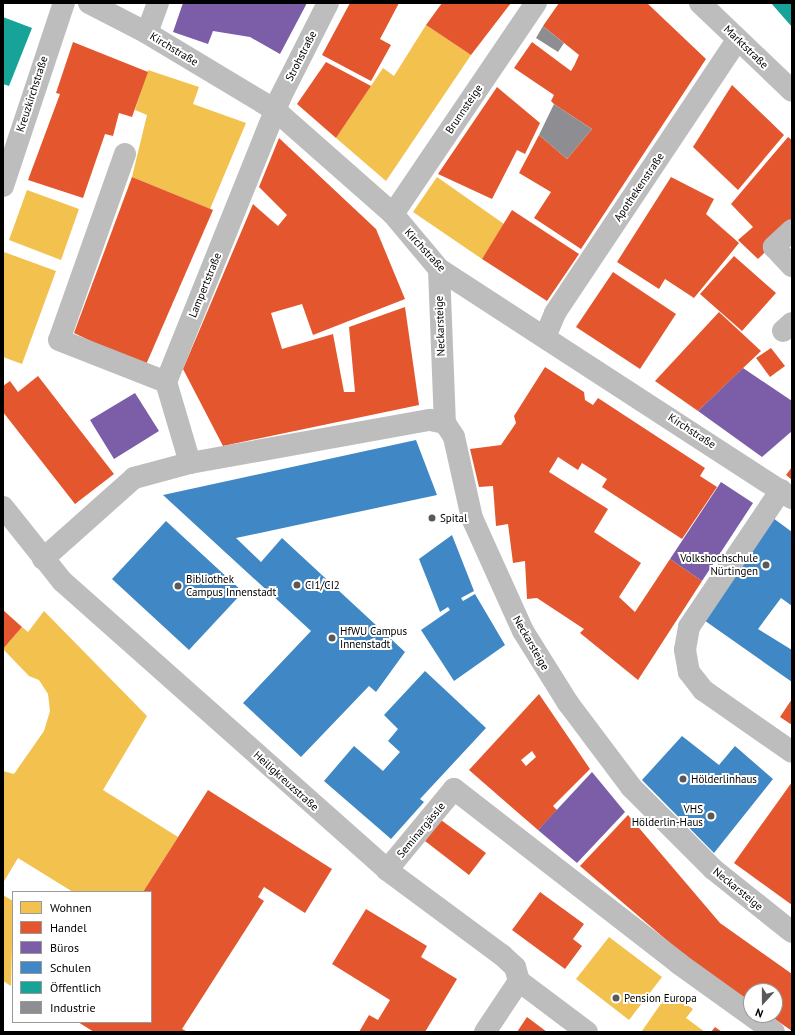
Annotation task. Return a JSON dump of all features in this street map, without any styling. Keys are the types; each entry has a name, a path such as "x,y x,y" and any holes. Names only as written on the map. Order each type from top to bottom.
{"street":[{"name":"Kreuzkirchstraße","path":"3,186 31,96 64,3"},
{"name":"Kirchstraße","path":"89,3 147,32 275,110 392,214 439,269 787,494"},
{"path":"147,32 158,3"},
{"name":"Strohstraße","path":"275,110 328,3"},
{"name":"Brunnsteige","path":"392,214 536,3"},
{"name":"Marktstraße","path":"700,3 738,39 789,82"},
{"name":"Apothekenstraße","path":"545,337 555,314 738,39"},
{"name":"Lampertstraße","path":"166,382 275,110"},
{"path":"125,154 59,340 166,382 190,462"},
{"path":"792,230 774,247 792,266"},
{"name":"Neckarsteige","path":"439,269 445,423 454,437 472,518 493,573 523,631 568,703 631,787 671,830 737,889 792,932"},
{"path":"43,560 134,478 190,462 430,420 445,423"},
{"path":"787,494 688,627 685,650 689,672 703,690 792,752"},
{"name":"Heiligkreuzstraße","path":"3,507 43,560 62,581 387,870 502,955 515,967 518,981"},
{"name":"Seminargässle","path":"387,870 454,789 678,963 774,1032"},
{"path":"485,1032 518,981 586,1032"}],"building: Wohnen":[{"path":"426,25 471,55 386,181 336,138 383,68 394,76"},
{"path":"148,70 199,87 193,104 246,123 210,209 132,177 147,115 135,110"},
{"path":"437,177 504,224 482,259 413,212"},
{"path":"27,190 79,209 61,260 9,240"},
{"path":"4,252 56,271 22,364 3,357"},
{"path":"44,611 147,716 103,790 178,837 144,891 71,891 18,858 3,883 3,771 14,774 44,731 50,711 48,694 39,680 29,676 3,649 22,627 28,632"},
{"path":"3,895 12,900 11,986 3,981"},
{"path":"609,937 662,977 629,1020 576,979"},
{"path":"669,992 693,1009 686,1018 705,1032 642,1031"}],"building: Handel":[{"path":"350,3 399,3 380,39 391,45 371,81 322,55"},
{"path":"442,3 511,3 471,55 426,25"},
{"path":"559,3 647,3 706,59 581,249 534,218 551,192 519,173 539,135 567,159 592,129 554,104 551,101 554,95 514,68 532,42 571,71 579,55 543,26"},
{"path":"73,42 148,72 132,117 119,113 113,136 105,134 83,198 28,180 60,94 56,93"},
{"path":"326,62 371,86 336,138 297,104"},
{"path":"732,85 784,135 738,190 693,147"},
{"path":"497,87 540,123 525,154 517,150 492,199 438,174"},
{"path":"788,137 792,140 792,226 758,259 738,240 753,227 731,204"},
{"path":"279,138 376,229 405,299 313,335 302,304 271,313 282,349 333,334 344,392 355,392 349,327 405,307 419,405 223,446 183,369 253,204 278,226 287,215 259,187"},
{"path":"132,177 213,210 145,367 74,333"},
{"path":"671,177 714,199 706,214 739,243 694,298 665,279 659,289 617,262"},
{"path":"512,210 579,254 547,301 482,259"},
{"path":"734,256 776,293 742,331 700,294"},
{"path":"613,272 676,314 640,369 576,327"},
{"path":"719,312 761,351 698,411 655,381"},
{"path":"771,348 785,366 770,377 756,358"},
{"path":"545,367 584,392 585,400 593,405 598,398 705,468 700,476 717,487 682,539 602,487 607,479 582,463 578,470 558,457 549,472 608,509 594,532 641,563 619,597 635,612 670,559 702,581 638,680 580,633 584,629 537,598 527,599 525,561 513,563 508,524 496,526 493,486 479,487 470,449 501,445 516,423 514,416"},
{"path":"38,376 114,474 75,504 3,412 3,386 10,381 18,392"},
{"path":"792,467 792,480 786,475"},
{"path":"3,610 22,627 3,649"},
{"path":"539,694 590,769 553,806 557,810 538,830 469,770","holes":["532,751 536,757 526,766 521,760"]},
{"path":"792,699 792,725 780,717"},
{"path":"792,782 792,905 734,863"},
{"path":"208,790 332,869 305,913 264,887 258,897 264,901 182,1029 188,1032 94,1032 80,1023 152,1023 152,891 144,891"},
{"path":"628,815 720,923 792,974 792,1031 780,1023 783,1023 783,983 743,983 743,997 691,961 580,866"},
{"path":"441,820 486,853 469,875 425,841"},
{"path":"540,892 584,924 573,939 582,946 565,969 512,930"},
{"path":"366,909 427,946 421,957 457,979 425,1032 359,1032 369,1015 378,1020 390,1000 332,964"},
{"path":"527,1017 547,1032 517,1032"},
{"path":"715,1027 722,1032 711,1032"}],"building: Büros":[{"path":"183,3 307,3 280,54 250,37 213,31 208,44 173,32"},
{"path":"743,368 792,401 792,431 762,457 698,411"},
{"path":"135,393 159,431 114,459 90,420"},
{"path":"721,482 753,503 702,581 670,559"},
{"path":"592,772 625,812 577,863 538,830"}],"building: Schulen":[{"name":"CI1/CI2","path":"416,440 437,495 236,538 261,562 282,538 405,652 376,692 369,686 301,757 243,703 311,631 163,495"},
{"name":"Volkshochschule Nürtingen","path":"773,518 792,532 792,606 781,598 758,629 792,650 792,682 701,618"},
{"path":"166,521 243,592 189,650 112,579"},
{"path":"452,535 474,591 461,598 463,601 475,594 505,645 454,681 421,630 450,610 448,607 440,612 419,559"},
{"path":"425,671 486,728 420,799 424,802 391,839 324,781 354,746 383,771 400,752 388,741 398,729 384,715"},
{"name":"VHS Hölderlin-Haus","path":"682,736 719,765 735,746 773,779 714,853 642,780"}],"building: Öffentlich":[{"path":"771,3 792,3 792,27"},
{"path":"3,17 32,28 9,86 3,84"}],"building: Industrie":[{"path":"543,26 564,43 558,52 536,38"},
{"path":"554,104 592,129 567,159 539,135"}],"place":[{"name":"Spital","path":"432,518"},
{"name":"Volkshochschule Nürtingen","path":"766,565"},
{"name":"CI1/CI2","path":"297,585"},
{"name":"Bibliothek Campus Innenstadt","path":"178,586"},
{"name":"HfWU Campus Innenstadt","path":"332,638"},
{"name":"Hölderlinhaus","path":"683,779"},
{"name":"VHS Hölderlin-Haus","path":"711,816"},
{"name":"Pension Europa","path":"616,998"}]}
